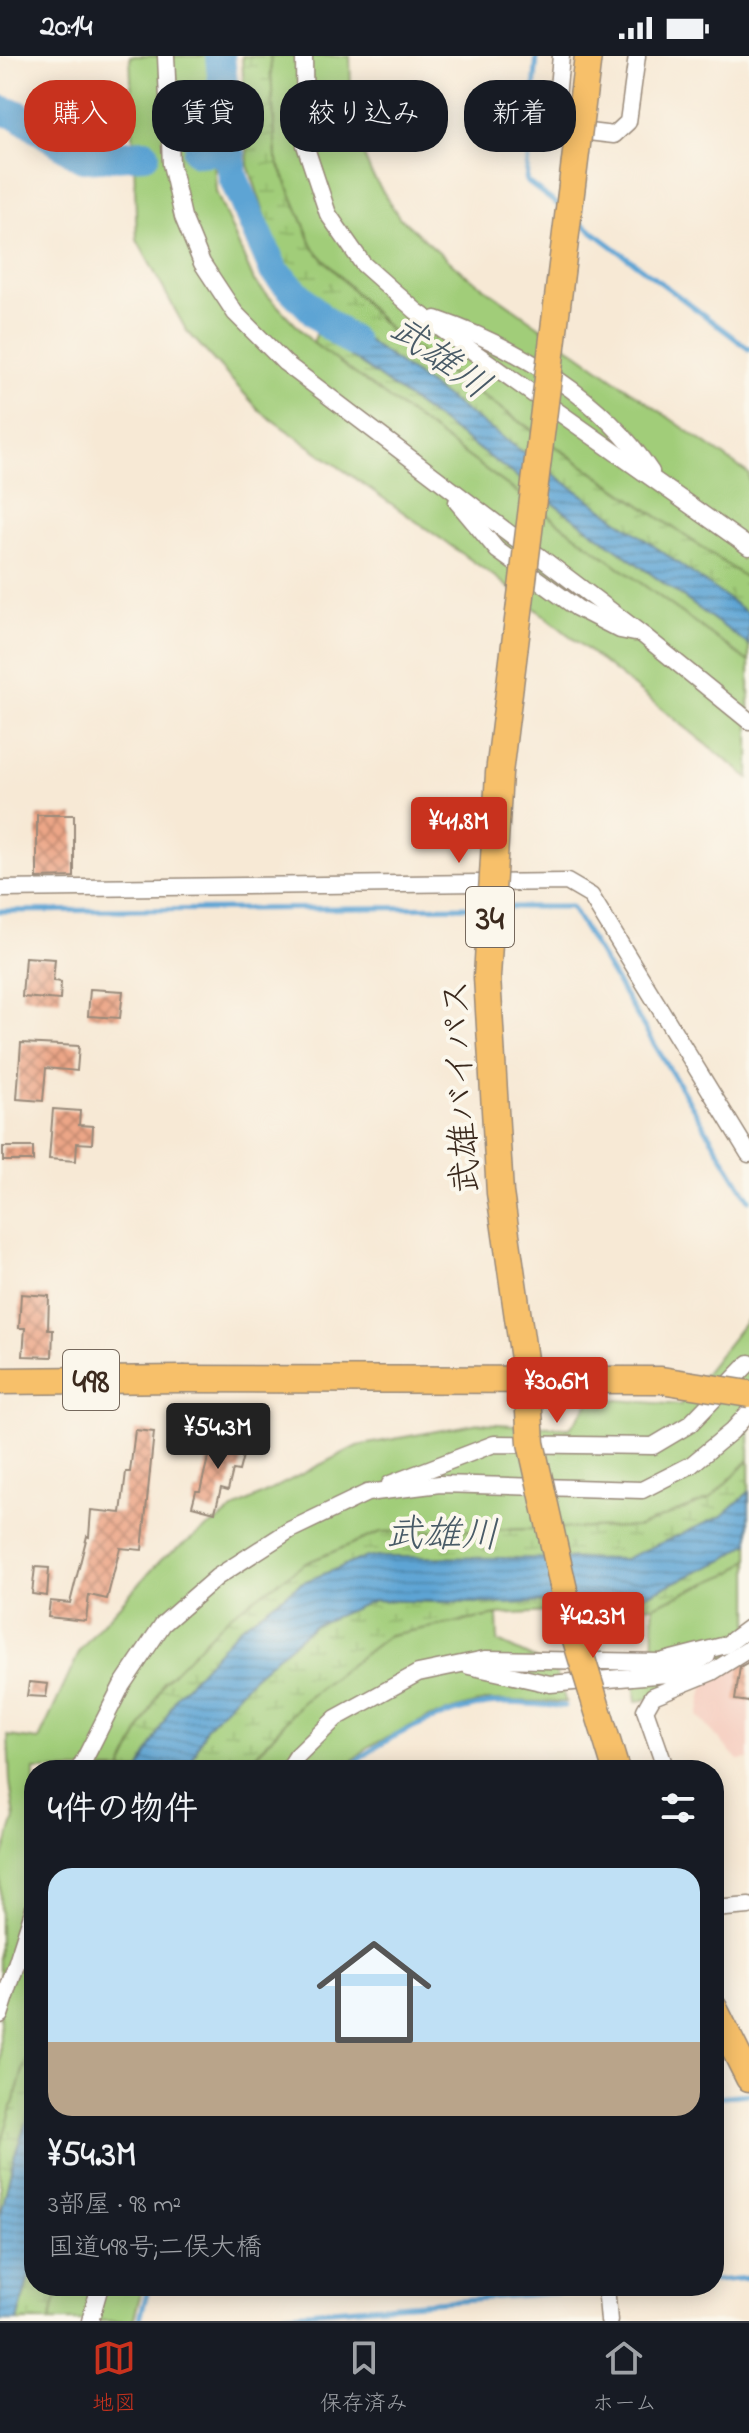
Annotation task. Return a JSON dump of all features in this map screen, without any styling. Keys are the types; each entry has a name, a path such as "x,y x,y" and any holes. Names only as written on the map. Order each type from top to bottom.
{"highway":[{"name":"武雄バイパス","path":"588,56 499,773 487,977 500,1193 527,1380 531,1443 573,1630 613,1760"},
{"name":"498","path":"0,1381 661,1380 749,1394"},
{"path":"724,2028 749,2078"}],"street":[{"path":"166,56 171,164 183,217 202,263 235,313 285,363 643,635 749,721"},
{"path":"304,56 305,145 328,214 363,264 416,311 749,547"},
{"path":"561,56 554,128 614,135 628,122 637,56"},
{"path":"416,311 467,329 524,358 576,394 634,447 658,483"},
{"path":"0,889 567,882 591,896 749,1154"},
{"path":"84,1760 122,1685 163,1624 217,1577 290,1530 367,1493 494,1444 653,1446 690,1424 749,1363"},
{"path":"367,1493 440,1484 642,1490 691,1465 732,1431 749,1412"},
{"path":"662,1760 645,1710 653,1696 749,1628"},
{"path":"294,1760 336,1718 418,1673 485,1659 660,1662 726,1645"},
{"path":"461,1664 550,1684 679,1680 712,1672 749,1649"},
{"path":"724,1906 749,1906"},
{"path":"0,2015 24,1939"},
{"path":"90,2321 97,2296"},
{"path":"607,2296 609,2321"}],"shaded area":[{"path":"749,1657 749,1759 738,1760 698,1716 705,1683"}],"green space":[{"path":"130,56 208,56 209,80 152,80 152,152 214,152 216,192 254,281 313,343 749,662 749,778 498,579 261,412 186,330 137,240 134,152 136,80 131,80"},
{"path":"242,56 270,56 276,158 314,249 395,336 749,580 749,614 323,309 282,264 248,165 247,152 264,152 264,80 243,80"},
{"path":"270,56 350,56 351,80 280,80 280,152 363,152 371,173 399,217 462,272 749,474 749,580 395,335 314,249 276,158"},
{"path":"317,332 749,645 749,662 313,343"},
{"path":"749,1317 749,1460 710,1499 638,1527 381,1532 306,1563 164,1682 126,1760 24,1760 24,2068 0,2148 0,1865 15,1818 8,1736 39,1740 80,1651 100,1626 162,1559 239,1506 357,1446 479,1423 570,1428 593,1398 680,1405"},
{"path":"749,1460 749,1492 722,1516 625,1559 366,1557 301,1583 238,1629 177,1696 144,1760 126,1760 164,1682 230,1615 306,1563 381,1532 638,1527 710,1499"},
{"path":"749,1543 749,1559 733,1572 653,1606 497,1615 389,1635 302,1702 254,1760 192,1760 206,1728 252,1678 313,1626 374,1600 507,1604 642,1597 724,1560"},
{"path":"749,1559 749,1657 705,1683 636,1702 633,1668 654,1656 653,1606 733,1572"},
{"path":"497,1615 498,1642 554,1668 566,1702 484,1701 427,1718 368,1747 354,1760 254,1760 302,1702 389,1635"},
{"path":"24,2068 24,2129 0,2218 0,2148"},
{"path":"24,2295 57,2296 50,2321 17,2321"},
{"path":"57,2296 140,2296 133,2321 50,2321"}],"water":[{"path":"323,309 749,614 749,645 317,332"},
{"path":"749,1492 749,1543 724,1560 642,1597 507,1604 374,1600 313,1626 252,1678 206,1728 192,1760 144,1760 177,1696 238,1629 301,1583 366,1557 625,1559 722,1516"},
{"path":"24,2129 24,2295 17,2321 0,2321 0,2218"}],"building":[{"path":"37,815 74,815 74,877 37,878"},
{"path":"25,957 55,959 53,981 61,982 60,1000 22,997"},
{"path":"90,989 123,991 120,1018 88,1016"},
{"path":"21,1043 79,1046 77,1071 46,1068 43,1101 17,1099"},
{"path":"53,1109 80,1111 79,1125 93,1126 92,1144 77,1143 76,1161 49,1159"},
{"path":"3,1147 33,1147 33,1161 3,1161"},
{"path":"21,1294 49,1296 48,1330 53,1330 52,1357 23,1356 25,1328 19,1328"},
{"path":"135,1430 154,1432 142,1550 120,1548 107,1599 89,1595 86,1621 48,1617 50,1601 70,1603 89,1537 91,1510 121,1513"},
{"path":"214,1433 238,1439 235,1450 244,1452 239,1471 233,1470 228,1490 221,1488 215,1512 192,1506 196,1491 200,1491"},
{"path":"35,1567 49,1568 47,1596 32,1594"},
{"path":"749,1662 749,1702 735,1700 740,1667"},
{"path":"29,1682 48,1684 46,1697 27,1696"}],"waterway":[{"name":"武雄川","path":"220,56 233,177 274,271 325,322 353,342"},
{"path":"537,56 526,181 562,208"},
{"path":"0,110 18,115 83,158 145,154"},
{"path":"220,152 230,159"},
{"path":"576,219 749,349"},
{"path":"0,911 483,907"},
{"path":"501,907 571,907 749,1200"},
{"path":"359,1760 410,1728 464,1709 512,1703 564,1706"},
{"path":"724,2096 749,2094"},
{"path":"724,2280 749,2278"},
{"path":"139,2321 146,2296"},
{"path":"188,2321 514,2296"}]}
